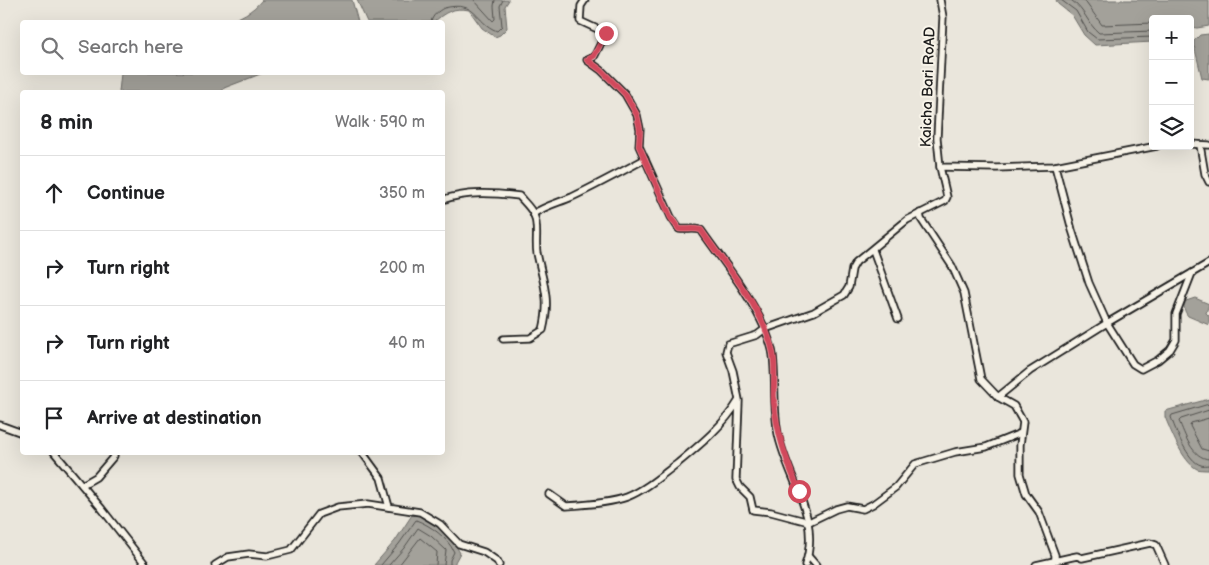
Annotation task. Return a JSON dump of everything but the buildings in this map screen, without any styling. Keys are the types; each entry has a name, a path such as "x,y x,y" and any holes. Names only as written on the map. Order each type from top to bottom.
{"street":[{"path":"585,0 581,6 580,21 606,33 594,56 587,60 601,70 625,94 637,115 640,129 639,146 671,218 679,229 688,230 696,228 701,230 747,294 764,329 773,353 774,403 778,435 809,522 808,556 805,565"},
{"name":"Kaicha Bari RoAD","path":"940,0 943,17 937,138 940,167 1055,166 1149,148"},
{"path":"1194,144 1209,145"},
{"path":"1200,145 1205,174 1209,182"},
{"path":"533,214 546,206 568,199 645,159"},
{"path":"1055,166 1072,230 1089,283 1107,323 1133,364 1141,369 1158,360 1170,350 1176,340 1176,314 1192,273"},
{"path":"940,167 947,197 945,201 907,220 873,250 856,262 852,269 849,287 844,295 814,312 764,329 757,336 728,344 726,352 733,371 739,400 735,460 736,479 740,487 750,497 753,510 771,512 809,522 836,509 847,506 863,509 873,504 896,487 915,464 955,452 986,446 1020,433"},
{"path":"445,199 456,195 497,193 519,196 533,214 536,223 537,252 547,293 547,313 543,330 530,338 503,339"},
{"path":"920,213 921,220 952,266 964,293 981,379 998,397 1014,406 1023,422 1020,433 1020,474 1026,494 1039,512 1056,555 1055,561"},
{"path":"873,250 898,319"},
{"path":"998,397 1030,371 1209,263"},
{"path":"549,494 566,506 626,497 657,480 705,440 730,414 739,400"},
{"path":"0,425 20,433"},
{"path":"57,455 146,565"},
{"path":"82,485 96,477 114,455"},
{"path":"364,455 381,478 389,507"},
{"path":"215,565 228,558 249,554 267,556 291,550 319,514 338,507 368,504 420,512 440,524 459,544 484,552 497,561 499,565"},
{"path":"1036,565 1078,556 1082,558 1150,543 1156,545 1165,565"},
{"path":"808,556 816,565"}],"water":[{"path":"262,0 352,0 357,20 233,20 254,8"},
{"path":"357,0 509,0 505,6 507,28 495,37 482,28 469,10 464,9 450,11 436,20 366,20"},
{"path":"1056,0 1209,0 1209,26 1194,28 1194,15 1149,15 1149,42 1095,45 1084,35 1072,15 1058,4"},
{"path":"1209,34 1209,79 1202,78 1194,45 1194,41 1200,35"},
{"path":"121,75 258,75 223,90 119,90"},
{"path":"1195,298 1209,304 1206,313 1209,316 1209,325 1188,316 1184,307 1186,301"},
{"path":"1209,399 1209,470 1202,470 1192,465 1182,453 1165,417 1165,411"},
{"path":"416,514 435,525 452,540 460,553 455,565 374,565 395,541 412,515"}],"route":[{"path":"606,33 594,56 587,60 601,70 625,94 637,115 640,129 639,146 671,218 679,229 688,230 696,228 701,230 747,294 764,329 773,353 774,403 778,435 799,491"}]}
